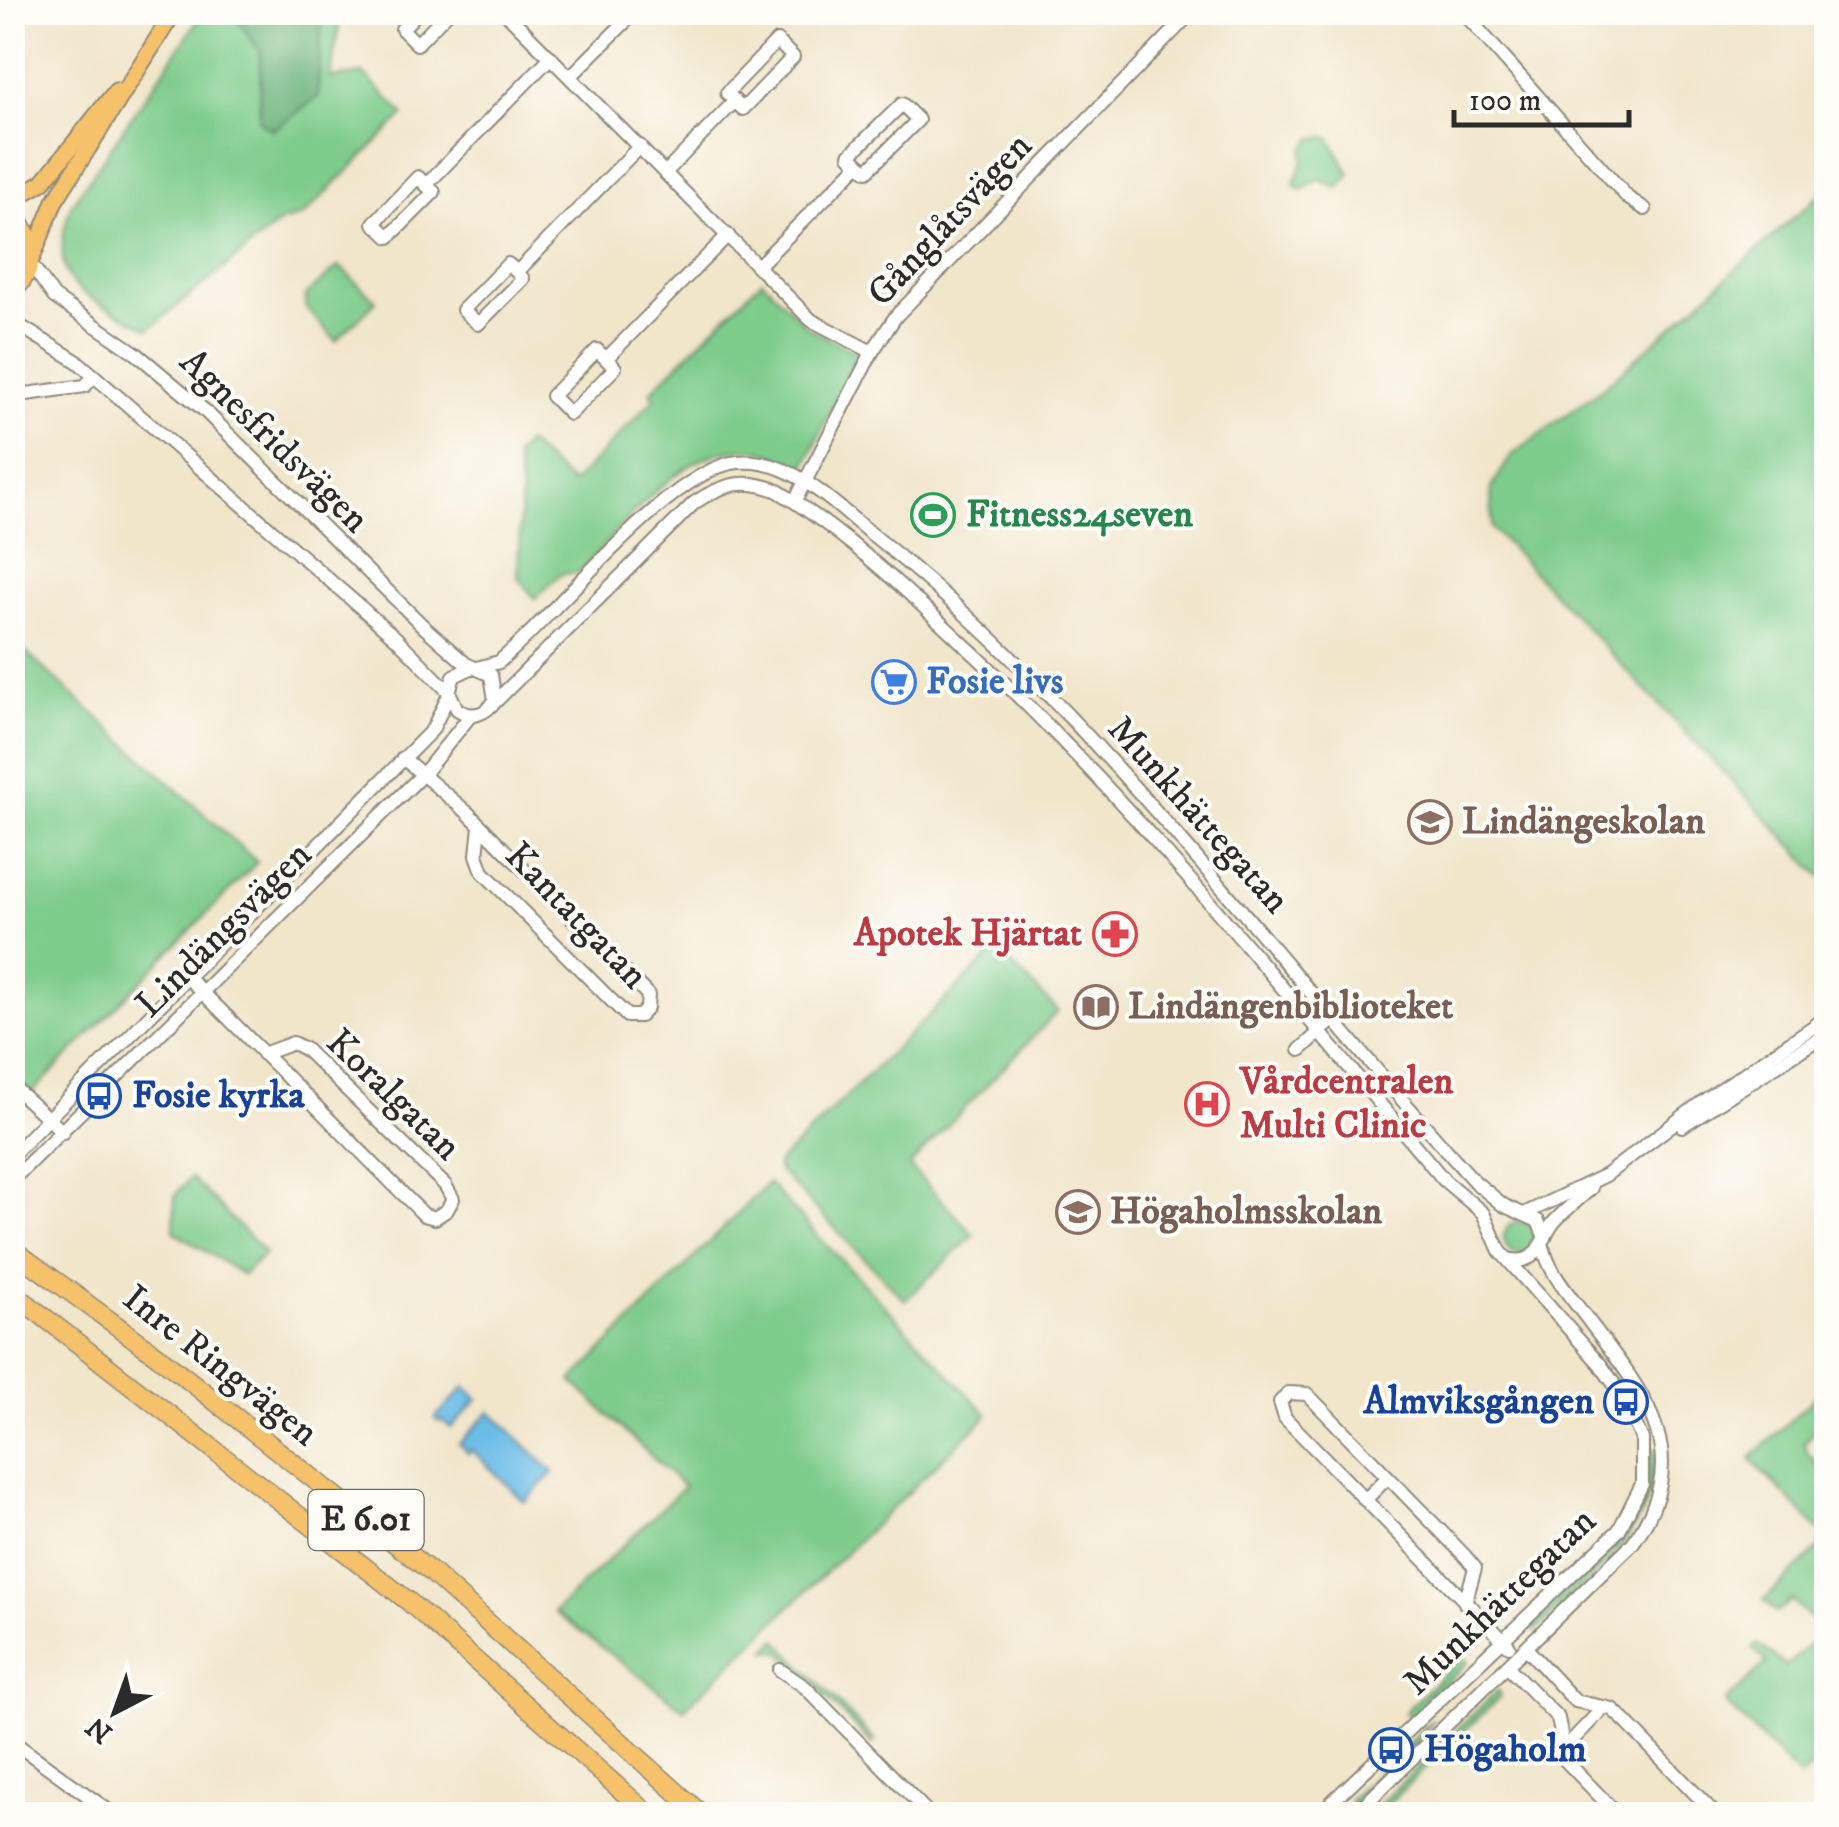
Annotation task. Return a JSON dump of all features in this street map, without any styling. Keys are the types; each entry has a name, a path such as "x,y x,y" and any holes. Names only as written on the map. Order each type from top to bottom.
{"highway":[{"name":"Inre Ringvägen","path":"12,1249 158,1356 430,1571 701,1814"},
{"name":"Inre Ringvägen","path":"12,1292 408,1601 648,1814"},
{"path":"600,1721 716,1814"},
{"path":"556,1731 634,1814"}],"main road":[{"path":"12,293 32,261 50,210 174,12"},
{"path":"12,200 34,190 49,176 153,44"},
{"path":"12,213 28,233 32,261"}],"street":[{"path":"418,12 402,29 417,44 448,12"},
{"path":"505,12 811,320 872,352"},
{"path":"570,77 635,12"},
{"name":"Gånglåtsvägen","path":"795,502 872,352 922,286 1192,12"},
{"path":"1464,12 1628,198 1645,210"},
{"path":"777,41 793,57 743,108 735,101 727,93 777,41"},
{"path":"426,184 550,57"},
{"path":"666,172 735,101"},
{"path":"902,104 918,120 867,171 859,164 850,156 902,104"},
{"path":"516,272 640,146"},
{"path":"758,265 859,164"},
{"path":"418,177 426,184 434,192 389,237 374,222 418,177"},
{"path":"606,359 728,235"},
{"name":"Agnesfridsvägen","path":"32,261 54,296 186,393 412,616 475,668"},
{"path":"508,264 516,272 523,279 478,324 463,310 508,264"},
{"name":"Agnesfridsvägen","path":"12,321 54,344 94,376 407,648 449,694"},
{"path":"597,350 606,359 615,368 570,414 552,396 597,350"},
{"path":"12,396 85,386 94,376"},
{"name":"Lindängsvägen","path":"12,1155 438,724 458,672 499,662 679,489 704,471 752,461 784,470 807,482"},
{"name":"Lindängsvägen","path":"12,1180 424,773 471,716 493,704 575,618 711,491 752,482 795,502"},
{"name":"Munkhättegatan","path":"807,482 913,567 1028,675 1172,825 1475,1182 1538,1221 1553,1272 1652,1413 1661,1443 1662,1472 1657,1499 1632,1544 1355,1814"},
{"name":"Munkhättegatan","path":"795,502 911,595 1014,690 1142,824 1445,1181 1483,1213 1508,1259 1622,1396 1642,1439 1644,1471 1636,1502 1619,1530 1319,1814"},
{"path":"475,668 494,680 493,704"},
{"path":"449,694 456,709 471,716"},
{"name":"Kantatgatan","path":"403,758 480,826 648,995 647,1008 640,1016 627,1016 483,872 477,855 480,826"},
{"name":"Koralgatan","path":"186,976 424,1215 435,1218 448,1210 452,1199 445,1185 305,1049 293,1043 264,1054"},
{"path":"1300,1050 1335,1018"},
{"path":"1495,1238 1502,1224 1549,1206 1606,1175 1666,1134 1702,1102 1826,1018"},
{"path":"1666,1134 1708,1113 1826,1034"},
{"path":"12,1086 63,1132"},
{"path":"1508,1259 1530,1258 1558,1218 1606,1175"},
{"path":"1465,1604 1475,1568 1307,1394 1288,1393 1280,1402 1284,1418 1465,1604 1575,1701 1604,1708 1625,1720 1716,1814"},
{"path":"1365,1500 1387,1478"},
{"path":"1508,1668 1558,1718 1582,1729"},
{"path":"780,1670 805,1687 929,1814"},
{"path":"1575,1701 1582,1729"},
{"path":"1563,1750 1604,1708"},
{"path":"1558,1718 1566,1761 1617,1814"},
{"path":"12,1741 113,1814"}],"green space":[{"path":"203,13 341,13 330,78 364,74 404,115 303,216 280,222 149,329 76,286 67,274 63,257 64,235 70,207"},
{"path":"232,13 322,13 318,97 273,130 259,121 261,52"},
{"path":"1329,137 1350,174 1338,188 1320,179 1302,190 1294,184 1304,159 1303,150 1314,138"},
{"path":"1826,189 1826,881 1492,528 1491,488 1512,455 1603,388"},
{"path":"339,266 376,301 336,341 306,308 306,295"},
{"path":"762,280 808,328 858,353 804,468 760,451 732,450 706,457 659,489 579,572 561,574 535,599 518,577 521,491 515,455 527,443 572,484 655,398 650,392"},
{"path":"12,640 257,862 32,1093 12,1075"},
{"path":"997,949 1058,1011 909,1166 974,1235 905,1300 778,1170 777,1164"},
{"path":"191,1178 265,1253 243,1275 174,1231 175,1195"},
{"path":"768,1183 988,1415 684,1709 554,1612 684,1487 572,1381"},
{"path":"1520,1222 1531,1227 1536,1238 1531,1249 1520,1254 1509,1249 1504,1238 1509,1227"},
{"path":"1826,1387 1826,1426 1819,1427 1805,1442 1807,1453 1826,1471 1826,1526 1821,1532 1750,1459"},
{"path":"1649,1450 1655,1450 1653,1479 1632,1530 1598,1572 1535,1631 1530,1626 1591,1569 1627,1528 1648,1479"},
{"path":"1818,1549 1826,1557 1826,1756 1800,1777 1725,1702 1767,1663 1753,1648 1757,1644 1786,1666 1818,1637 1817,1626 1792,1600 1777,1613 1764,1600"},
{"path":"777,1640 875,1741 872,1744 780,1651 766,1650"},
{"path":"1462,1656 1468,1662 1411,1718 1405,1712"},
{"path":"1497,1691 1500,1697 1377,1814 1369,1814"},
{"path":"1434,1719 1405,1758 1355,1806 1350,1800"}],"water":[{"path":"465,1387 478,1399 451,1428 442,1420 439,1422 435,1418"},
{"path":"490,1411 553,1472 525,1502 472,1450 468,1453 459,1444"}],"place":[{"name":"Fitness24seven","path":"933,515"},
{"name":"Fosie livs","path":"894,682"},
{"name":"Lindängeskolan","path":"1430,822"},
{"name":"Apotek Hjärtat","path":"1115,934"},
{"name":"Lindängenbiblioteket","path":"1096,1007"},
{"name":"Fosie kyrka","path":"99,1096"},
{"name":"Vårdcentralen Multi Clinic","path":"1207,1104"},
{"name":"Högaholmsskolan","path":"1078,1212"},
{"name":"Almviksgången","path":"1626,1402"},
{"name":"Högaholm","path":"1391,1750"}]}
